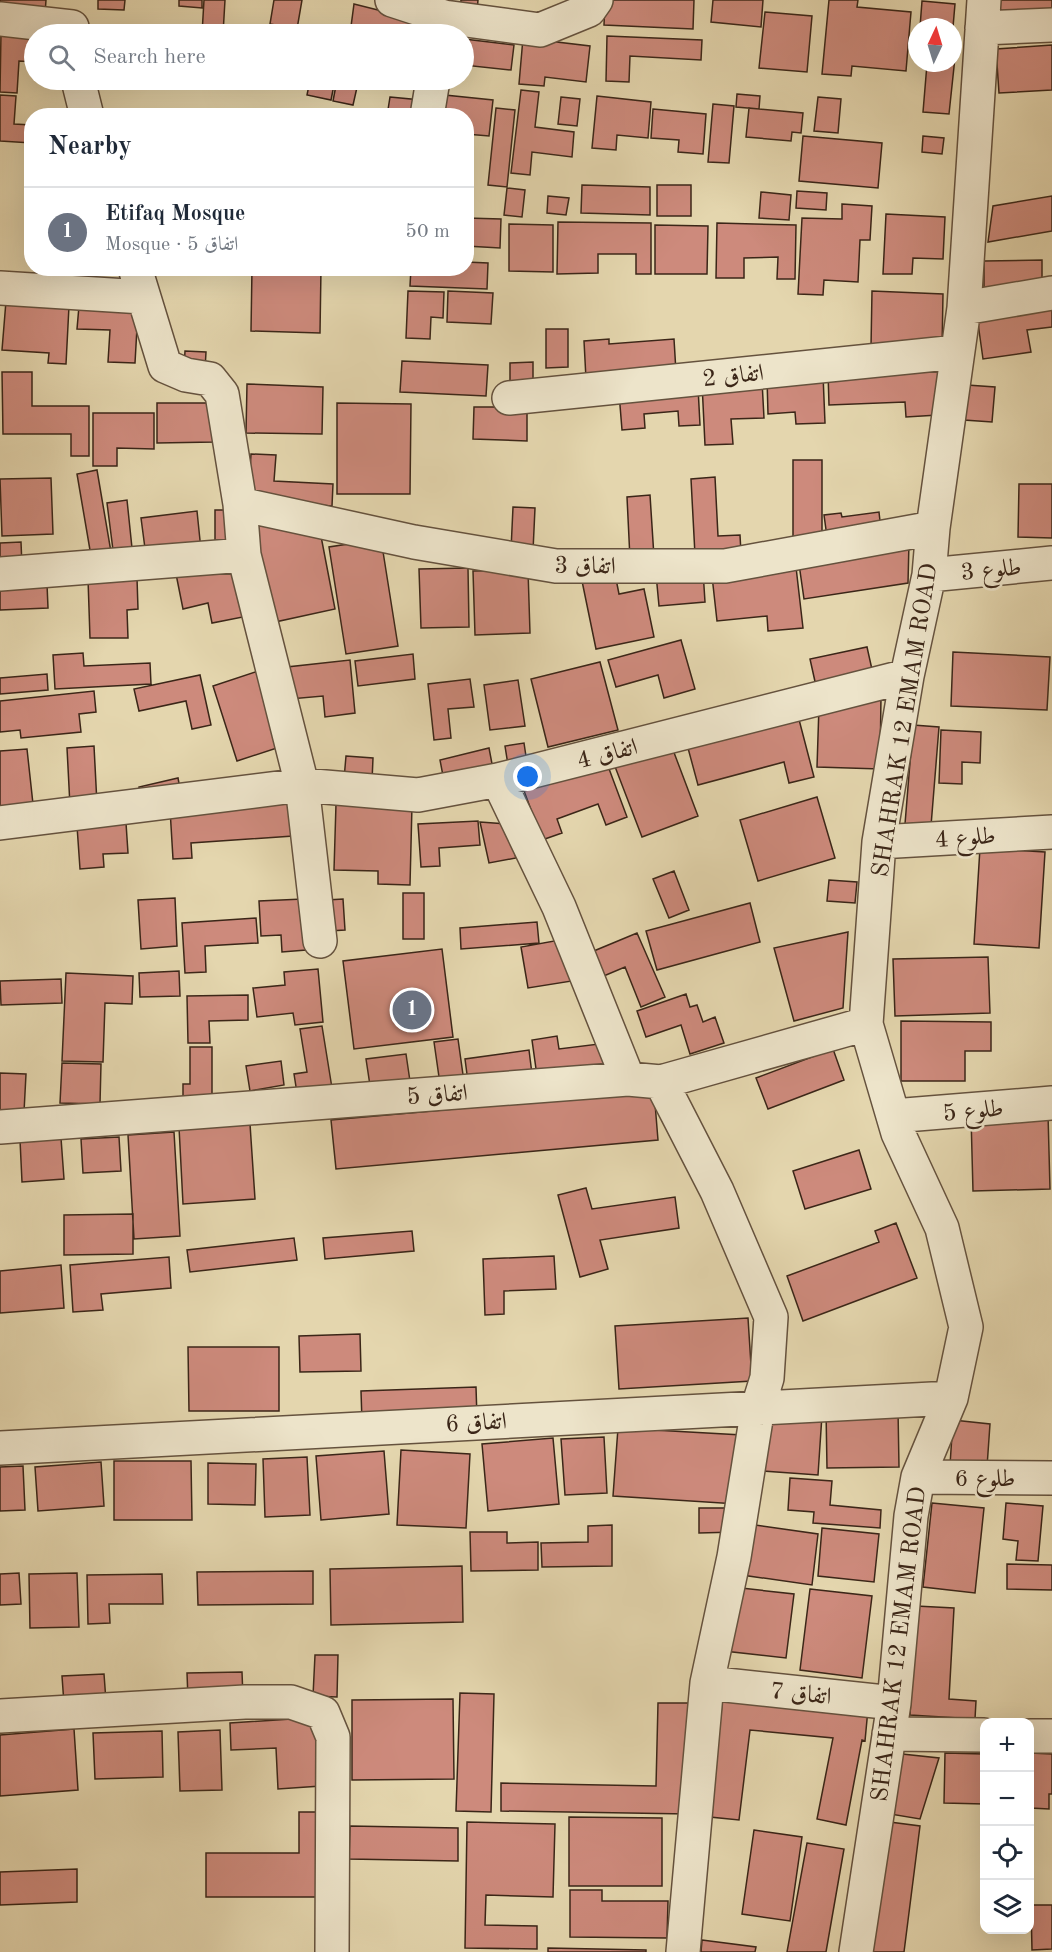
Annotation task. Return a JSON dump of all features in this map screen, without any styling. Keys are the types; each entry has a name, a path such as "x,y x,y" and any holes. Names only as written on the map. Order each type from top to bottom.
{"street":[{"path":"392,0 438,24"},
{"path":"474,27 540,30 589,10 596,0"},
{"path":"983,14 1052,26"},
{"name":"SHAHRAK 12 EMAM ROAD","path":"856,1952 892,1718 911,1516 918,1477 951,1398 966,1327 942,1228 898,1133 866,1024 879,842 907,676 930,575 933,528 963,308 983,14"},
{"path":"0,20 72,21"},
{"path":"80,90 85,108"},
{"path":"428,108 431,90"},
{"path":"0,288 139,283 165,366 186,375 210,379 222,394 240,504 244,555 302,785 320,941"},
{"path":"963,308 1052,293"},
{"name":"اتفاق 2","path":"508,398 957,352"},
{"name":"اتفاق 3","path":"240,504 414,542 556,567 725,566 933,528"},
{"path":"0,574 244,555"},
{"name":"طلوع 3","path":"930,575 1052,563"},
{"name":"اتفاق 4","path":"0,823 302,785 418,795 498,780 907,676"},
{"path":"498,780 559,907 628,1079"},
{"name":"طلوع 4","path":"879,842 1052,832"},
{"name":"اتفاق 5","path":"0,1127 628,1079 661,1082 866,1024"},
{"path":"661,1082 717,1191 771,1317 767,1378 759,1407 734,1557 707,1683 683,1952"},
{"name":"طلوع 5","path":"893,1116 1052,1103"},
{"name":"اتفاق 6","path":"0,1448 951,1398"},
{"name":"طلوع 6","path":"918,1477 1052,1478"},
{"name":"اتفاق 7","path":"707,1683 980,1734"},
{"path":"0,1716 245,1702 291,1702 323,1713 333,1737 332,1952"},
{"path":"1034,1736 1052,1736"}],"building":[{"path":"0,0 46,0 45,14 0,11"},
{"path":"98,0 125,0 124,10 98,9"},
{"path":"179,0 202,0 202,8 179,6"},
{"path":"204,0 225,0 224,24 203,24"},
{"path":"274,0 302,0 298,24 270,24"},
{"path":"461,0 478,0 477,11 460,10"},
{"path":"605,0 694,0 693,29 604,25"},
{"path":"713,0 763,0 761,27 711,22"},
{"path":"829,0 858,0 857,7 911,12 910,18 908,18 906,71 852,66 851,76 822,74"},
{"path":"994,0 1052,0 1052,19 996,23"},
{"path":"922,1 955,4 954,18 921,18"},
{"path":"354,4 434,24 351,24"},
{"path":"765,12 812,16 807,72 759,68"},
{"path":"1,33 24,35 24,61 19,61 17,93 0,92"},
{"path":"607,36 702,40 701,60 630,56 629,82 606,81"},
{"path":"523,38 590,46 586,82 545,77 544,86 519,84"},
{"path":"474,40 514,45 511,70 474,66"},
{"path":"1052,45 1052,90 999,93 996,49"},
{"path":"926,72 953,72 949,114 923,112"},
{"path":"308,90 333,90 331,100 307,95"},
{"path":"335,90 356,90 353,105 333,101"},
{"path":"521,90 539,92 535,127 574,132 572,157 532,152 530,175 511,173"},
{"path":"435,94 493,100 489,136 474,135 474,108 434,108"},
{"path":"737,94 760,96 759,109 736,107"},
{"path":"0,95 16,96 14,124 24,125 24,142 0,141"},
{"path":"597,96 651,102 648,138 617,135 616,150 592,148"},
{"path":"390,97 421,100 420,108 388,108"},
{"path":"561,97 580,99 577,126 558,124"},
{"path":"818,97 841,99 838,133 814,131"},
{"path":"713,104 734,106 729,163 708,162"},
{"path":"496,108 515,110 507,187 488,185"},
{"path":"749,108 803,113 801,133 792,132 791,141 746,137"},
{"path":"653,109 706,114 703,154 678,152 679,140 651,138"},
{"path":"803,136 882,143 878,188 799,181"},
{"path":"923,136 944,138 942,154 922,152"},
{"path":"582,185 650,187 650,215 581,213"},
{"path":"657,185 691,185 691,216 657,216"},
{"path":"507,188 525,190 522,217 504,215"},
{"path":"797,191 827,193 826,210 796,208"},
{"path":"761,192 791,195 789,220 759,218"},
{"path":"548,196 569,198 566,215 547,213"},
{"path":"1052,196 1052,231 988,242 993,206"},
{"path":"842,204 872,206 870,240 860,240 858,282 824,280 823,295 798,294 802,218 842,219"},
{"path":"886,214 945,217 943,259 913,258 912,274 883,274"},
{"path":"474,218 501,219 500,248 474,246"},
{"path":"558,222 651,223 651,274 636,274 636,254 598,254 598,273 557,274"},
{"path":"717,223 796,225 795,279 777,279 778,257 744,258 744,278 716,278"},
{"path":"509,224 553,225 553,272 509,271"},
{"path":"655,225 708,226 707,274 655,274"},
{"path":"1042,260 1042,288 984,289 984,261"},
{"path":"474,262 488,263 487,289 410,286 411,276 474,276"},
{"path":"252,276 321,276 320,333 251,331"},
{"path":"408,291 444,292 443,318 431,317 430,339 406,338"},
{"path":"448,291 493,293 491,324 447,322"},
{"path":"872,291 943,294 942,349 871,347"},
{"path":"6,301 69,306 66,364 48,363 49,353 2,350"},
{"path":"1052,305 1052,327 1027,330 1031,352 983,359 977,316"},
{"path":"79,306 138,310 135,363 108,362 110,330 77,329"},
{"path":"546,329 568,329 568,367 546,368"},
{"path":"609,339 609,344 674,339 676,372 586,379 584,341"},
{"path":"185,351 206,352 205,370 184,370"},
{"path":"402,361 488,365 486,396 400,392"},
{"path":"533,362 533,383 510,384 510,363"},
{"path":"938,364 938,415 906,417 905,402 829,405 828,372"},
{"path":"2,372 32,372 32,406 89,406 89,456 71,456 71,434 3,434"},
{"path":"823,375 825,423 796,424 795,412 768,414 767,378"},
{"path":"762,381 764,418 731,419 733,444 705,445 702,383"},
{"path":"247,384 323,387 322,434 246,433"},
{"path":"967,385 995,387 992,422 964,420"},
{"path":"698,387 700,425 679,426 678,411 644,414 645,428 622,430 619,393"},
{"path":"157,403 214,403 214,442 157,443"},
{"path":"337,403 411,404 410,494 337,494"},
{"path":"474,407 527,407 527,441 473,439"},
{"path":"93,413 154,413 154,449 117,448 117,466 93,466"},
{"path":"251,454 276,455 274,481 333,484 332,506 248,500"},
{"path":"793,460 822,460 822,541 793,541"},
{"path":"97,470 111,552 91,556 77,474"},
{"path":"715,477 718,536 740,535 741,553 695,555 691,479"},
{"path":"51,478 53,534 2,536 0,479"},
{"path":"1019,484 1052,484 1052,538 1018,537"},
{"path":"650,495 654,557 630,559 627,497"},
{"path":"127,500 132,548 113,550 107,503"},
{"path":"513,507 535,508 533,551 511,550"},
{"path":"215,510 234,510 234,541 215,541"},
{"path":"197,511 201,550 146,556 141,518"},
{"path":"879,512 881,530 827,537 824,515 841,513 842,517"},
{"path":"252,523 320,531 335,609 275,622"},
{"path":"381,539 398,646 346,654 329,547"},
{"path":"21,542 22,566 0,568 0,543"},
{"path":"909,542 908,583 804,599 798,557"},
{"path":"238,562 248,616 212,623 208,603 183,609 176,574"},
{"path":"796,567 803,628 768,631 767,616 717,621 712,576"},
{"path":"468,568 469,627 421,628 419,569"},
{"path":"528,570 530,633 475,635 473,571"},
{"path":"703,571 705,602 659,606 656,574"},
{"path":"615,574 619,594 644,589 654,637 596,649 582,581"},
{"path":"137,578 138,609 127,610 128,638 90,638 88,579"},
{"path":"47,584 48,608 0,610 0,585"},
{"path":"681,640 695,689 664,698 658,675 616,687 608,660"},
{"path":"867,647 873,674 816,686 810,659"},
{"path":"953,652 1050,657 1047,710 951,706"},
{"path":"83,653 84,666 150,663 151,684 55,689 53,655"},
{"path":"413,654 415,679 358,686 355,661"},
{"path":"350,660 355,713 325,717 323,696 290,699 287,667"},
{"path":"600,662 618,730 548,747 531,679"},
{"path":"261,670 286,745 237,761 213,686"},
{"path":"47,674 48,690 0,694 0,678"},
{"path":"200,675 211,725 192,729 186,701 139,711 134,689"},
{"path":"470,679 474,707 448,709 451,738 434,740 428,684"},
{"path":"518,680 525,726 490,730 484,685"},
{"path":"94,691 96,712 79,714 81,732 21,738 20,730 0,732 0,701"},
{"path":"881,696 880,769 817,767 819,706"},
{"path":"796,708 814,777 789,783 784,762 698,785 685,737"},
{"path":"913,725 939,727 931,826 905,824"},
{"path":"941,730 981,732 980,763 962,762 962,784 939,783"},
{"path":"670,742 698,816 642,837 614,764"},
{"path":"524,743 527,763 508,765 505,746"},
{"path":"94,746 97,804 70,806 67,748"},
{"path":"489,748 493,769 444,781 440,760"},
{"path":"27,749 33,804 0,815 0,751"},
{"path":"346,756 373,758 372,781 344,779"},
{"path":"605,758 627,817 606,825 598,804 557,819 562,833 542,840 523,788"},
{"path":"178,778 181,794 142,803 139,787"},
{"path":"817,797 835,858 758,881 740,820"},
{"path":"291,802 293,836 191,843 192,858 173,859 170,809"},
{"path":"336,804 412,805 410,885 378,884 378,871 334,870"},
{"path":"478,821 480,845 439,848 440,866 421,867 418,824"},
{"path":"480,822 507,824 516,858 489,863"},
{"path":"126,823 128,853 103,854 104,867 80,869 77,826"},
{"path":"980,848 1045,852 1039,948 974,944"},
{"path":"674,871 689,910 669,918 653,879"},
{"path":"829,880 857,882 855,903 827,901"},
{"path":"403,893 424,893 424,939 403,939"},
{"path":"175,898 177,946 141,949 138,900"},
{"path":"303,899 306,950 282,952 281,935 261,936 259,901"},
{"path":"343,899 345,930 329,931 327,900"},
{"path":"750,903 760,942 657,970 646,931"},
{"path":"256,918 258,943 205,946 206,972 185,973 182,923"},
{"path":"537,922 539,943 461,949 460,928"},
{"path":"848,932 843,1008 794,1021 774,948"},
{"path":"637,933 665,997 641,1007 625,967 599,978 589,953"},
{"path":"565,939 572,981 528,988 521,947"},
{"path":"442,949 453,1037 354,1049 343,961"},
{"path":"988,957 990,1013 895,1016 893,959"},
{"path":"318,969 323,1022 295,1025 293,1013 257,1017 253,988 285,985 284,972"},
{"path":"179,971 180,996 140,997 139,973"},
{"path":"66,973 133,976 132,1004 105,1003 103,1062 62,1061"},
{"path":"61,979 62,1003 1,1005 0,981"},
{"path":"686,994 690,1007 697,1005 703,1022 715,1017 724,1043 690,1054 681,1025 646,1037 637,1011"},
{"path":"248,995 248,1020 209,1021 210,1043 188,1043 187,996"},
{"path":"901,1021 991,1022 991,1051 965,1051 965,1081 901,1081"},
{"path":"322,1026 332,1088 297,1093 294,1074 307,1072 300,1029"},
{"path":"557,1036 559,1049 607,1043 610,1066 537,1076 532,1040"},
{"path":"458,1039 464,1082 440,1084 434,1042"},
{"path":"190,1047 212,1047 212,1097 183,1097 183,1084 190,1084"},
{"path":"833,1049 844,1080 768,1109 756,1078"},
{"path":"529,1050 532,1074 468,1082 465,1059"},
{"path":"406,1054 411,1088 371,1092 366,1059"},
{"path":"281,1061 284,1085 250,1091 246,1066"},
{"path":"62,1063 101,1064 100,1104 60,1103"},
{"path":"0,1073 26,1074 24,1112 0,1111"},
{"path":"654,1091 658,1140 336,1169 331,1120"},
{"path":"1048,1114 1050,1189 973,1191 971,1116"},
{"path":"250,1124 255,1199 183,1204 179,1127"},
{"path":"174,1132 180,1236 134,1239 128,1135"},
{"path":"119,1137 121,1171 83,1173 81,1139"},
{"path":"61,1138 64,1179 22,1182 20,1140"},
{"path":"859,1150 871,1189 805,1209 793,1171"},
{"path":"586,1188 592,1209 675,1197 679,1228 600,1240 608,1269 580,1277 558,1195"},
{"path":"133,1214 133,1254 64,1255 64,1215"},
{"path":"896,1223 917,1278 803,1321 787,1276 879,1242 875,1231"},
{"path":"412,1231 414,1251 325,1259 323,1238"},
{"path":"294,1238 297,1260 190,1272 187,1250"},
{"path":"554,1256 556,1289 504,1291 504,1314 485,1315 483,1259"},
{"path":"169,1257 171,1288 101,1294 103,1310 73,1312 70,1265"},
{"path":"61,1265 64,1308 0,1313 0,1271"},
{"path":"748,1318 752,1381 619,1389 615,1326"},
{"path":"360,1334 361,1371 300,1372 299,1336"},
{"path":"188,1347 279,1347 279,1411 189,1411"},
{"path":"476,1387 477,1418 362,1422 361,1391"},
{"path":"898,1409 899,1467 827,1468 826,1410"},
{"path":"767,1411 822,1415 818,1475 763,1471"},
{"path":"953,1420 990,1424 987,1467 950,1465"},
{"path":"618,1428 742,1435 737,1504 613,1496"},
{"path":"604,1437 607,1493 565,1495 561,1439"},
{"path":"553,1438 559,1504 488,1511 482,1444"},
{"path":"401,1450 470,1454 466,1528 397,1525"},
{"path":"384,1451 389,1514 321,1520 316,1456"},
{"path":"307,1457 310,1515 265,1517 263,1459"},
{"path":"114,1461 191,1461 192,1520 114,1520"},
{"path":"101,1462 104,1506 38,1511 35,1467"},
{"path":"208,1463 256,1464 255,1505 208,1504"},
{"path":"23,1466 25,1510 0,1511 0,1467"},
{"path":"790,1478 832,1481 830,1505 881,1510 880,1528 813,1523 814,1512 788,1510"},
{"path":"932,1503 984,1508 975,1593 923,1587"},
{"path":"1006,1503 1043,1506 1038,1561 1016,1560 1018,1541 1003,1539"},
{"path":"699,1508 736,1508 736,1532 699,1533"},
{"path":"748,1524 818,1534 812,1585 742,1575"},
{"path":"612,1525 612,1566 542,1567 541,1543 588,1542 588,1526"},
{"path":"822,1528 879,1534 874,1582 818,1576"},
{"path":"470,1532 507,1532 507,1543 538,1542 538,1570 471,1571"},
{"path":"1007,1564 1052,1565 1052,1590 1007,1589"},
{"path":"462,1566 463,1622 331,1625 330,1569"},
{"path":"313,1571 313,1604 198,1605 197,1572"},
{"path":"19,1573 21,1604 0,1605 0,1574"},
{"path":"77,1573 79,1627 30,1628 29,1574"},
{"path":"162,1574 163,1604 109,1604 110,1623 88,1624 87,1575"},
{"path":"732,1587 794,1594 786,1658 724,1651"},
{"path":"810,1589 872,1596 862,1678 800,1670"},
{"path":"916,1606 954,1608 949,1699 976,1701 975,1719 910,1715"},
{"path":"315,1655 338,1655 337,1697 313,1696"},
{"path":"242,1672 243,1698 188,1699 187,1673"},
{"path":"104,1674 106,1701 64,1704 62,1676"},
{"path":"460,1693 494,1694 491,1812 456,1811"},
{"path":"723,1695 868,1709 865,1741 862,1740 846,1825 817,1819 833,1738 750,1730 739,1820 710,1817"},
{"path":"453,1699 454,1779 352,1780 352,1700"},
{"path":"658,1703 691,1703 688,1814 501,1811 501,1783 656,1786"},
{"path":"307,1718 319,1728 321,1786 278,1789 276,1748 231,1750 230,1723"},
{"path":"74,1729 78,1790 0,1796 0,1735"},
{"path":"220,1730 222,1790 180,1791 178,1732"},
{"path":"162,1731 163,1777 95,1779 93,1733"},
{"path":"945,1753 980,1754 980,1804 944,1803"},
{"path":"1034,1753 1052,1754 1052,1794 1049,1794 1049,1809 1034,1808"},
{"path":"902,1754 939,1758 920,1819 884,1813"},
{"path":"299,1812 318,1812 318,1897 206,1897 206,1853 299,1853"},
{"path":"569,1817 662,1818 662,1886 569,1886"},
{"path":"882,1821 920,1826 904,1952 866,1952"},
{"path":"467,1822 555,1824 553,1897 486,1895 485,1925 537,1926 537,1949 465,1948"},
{"path":"350,1826 458,1828 458,1861 349,1859"},
{"path":"754,1830 802,1837 790,1921 742,1914"},
{"path":"807,1843 844,1849 826,1952 787,1952"},
{"path":"77,1869 77,1902 0,1905 0,1872"},
{"path":"570,1890 602,1890 602,1901 668,1901 667,1938 570,1937"},
{"path":"1034,1905 1052,1905 1052,1949 1032,1950"},
{"path":"702,1940 756,1947 755,1952 701,1952"},
{"path":"548,1948 646,1950 646,1952 548,1952"}],"place":[{"name":"Etifaq Mosque","path":"412,1010"}]}
